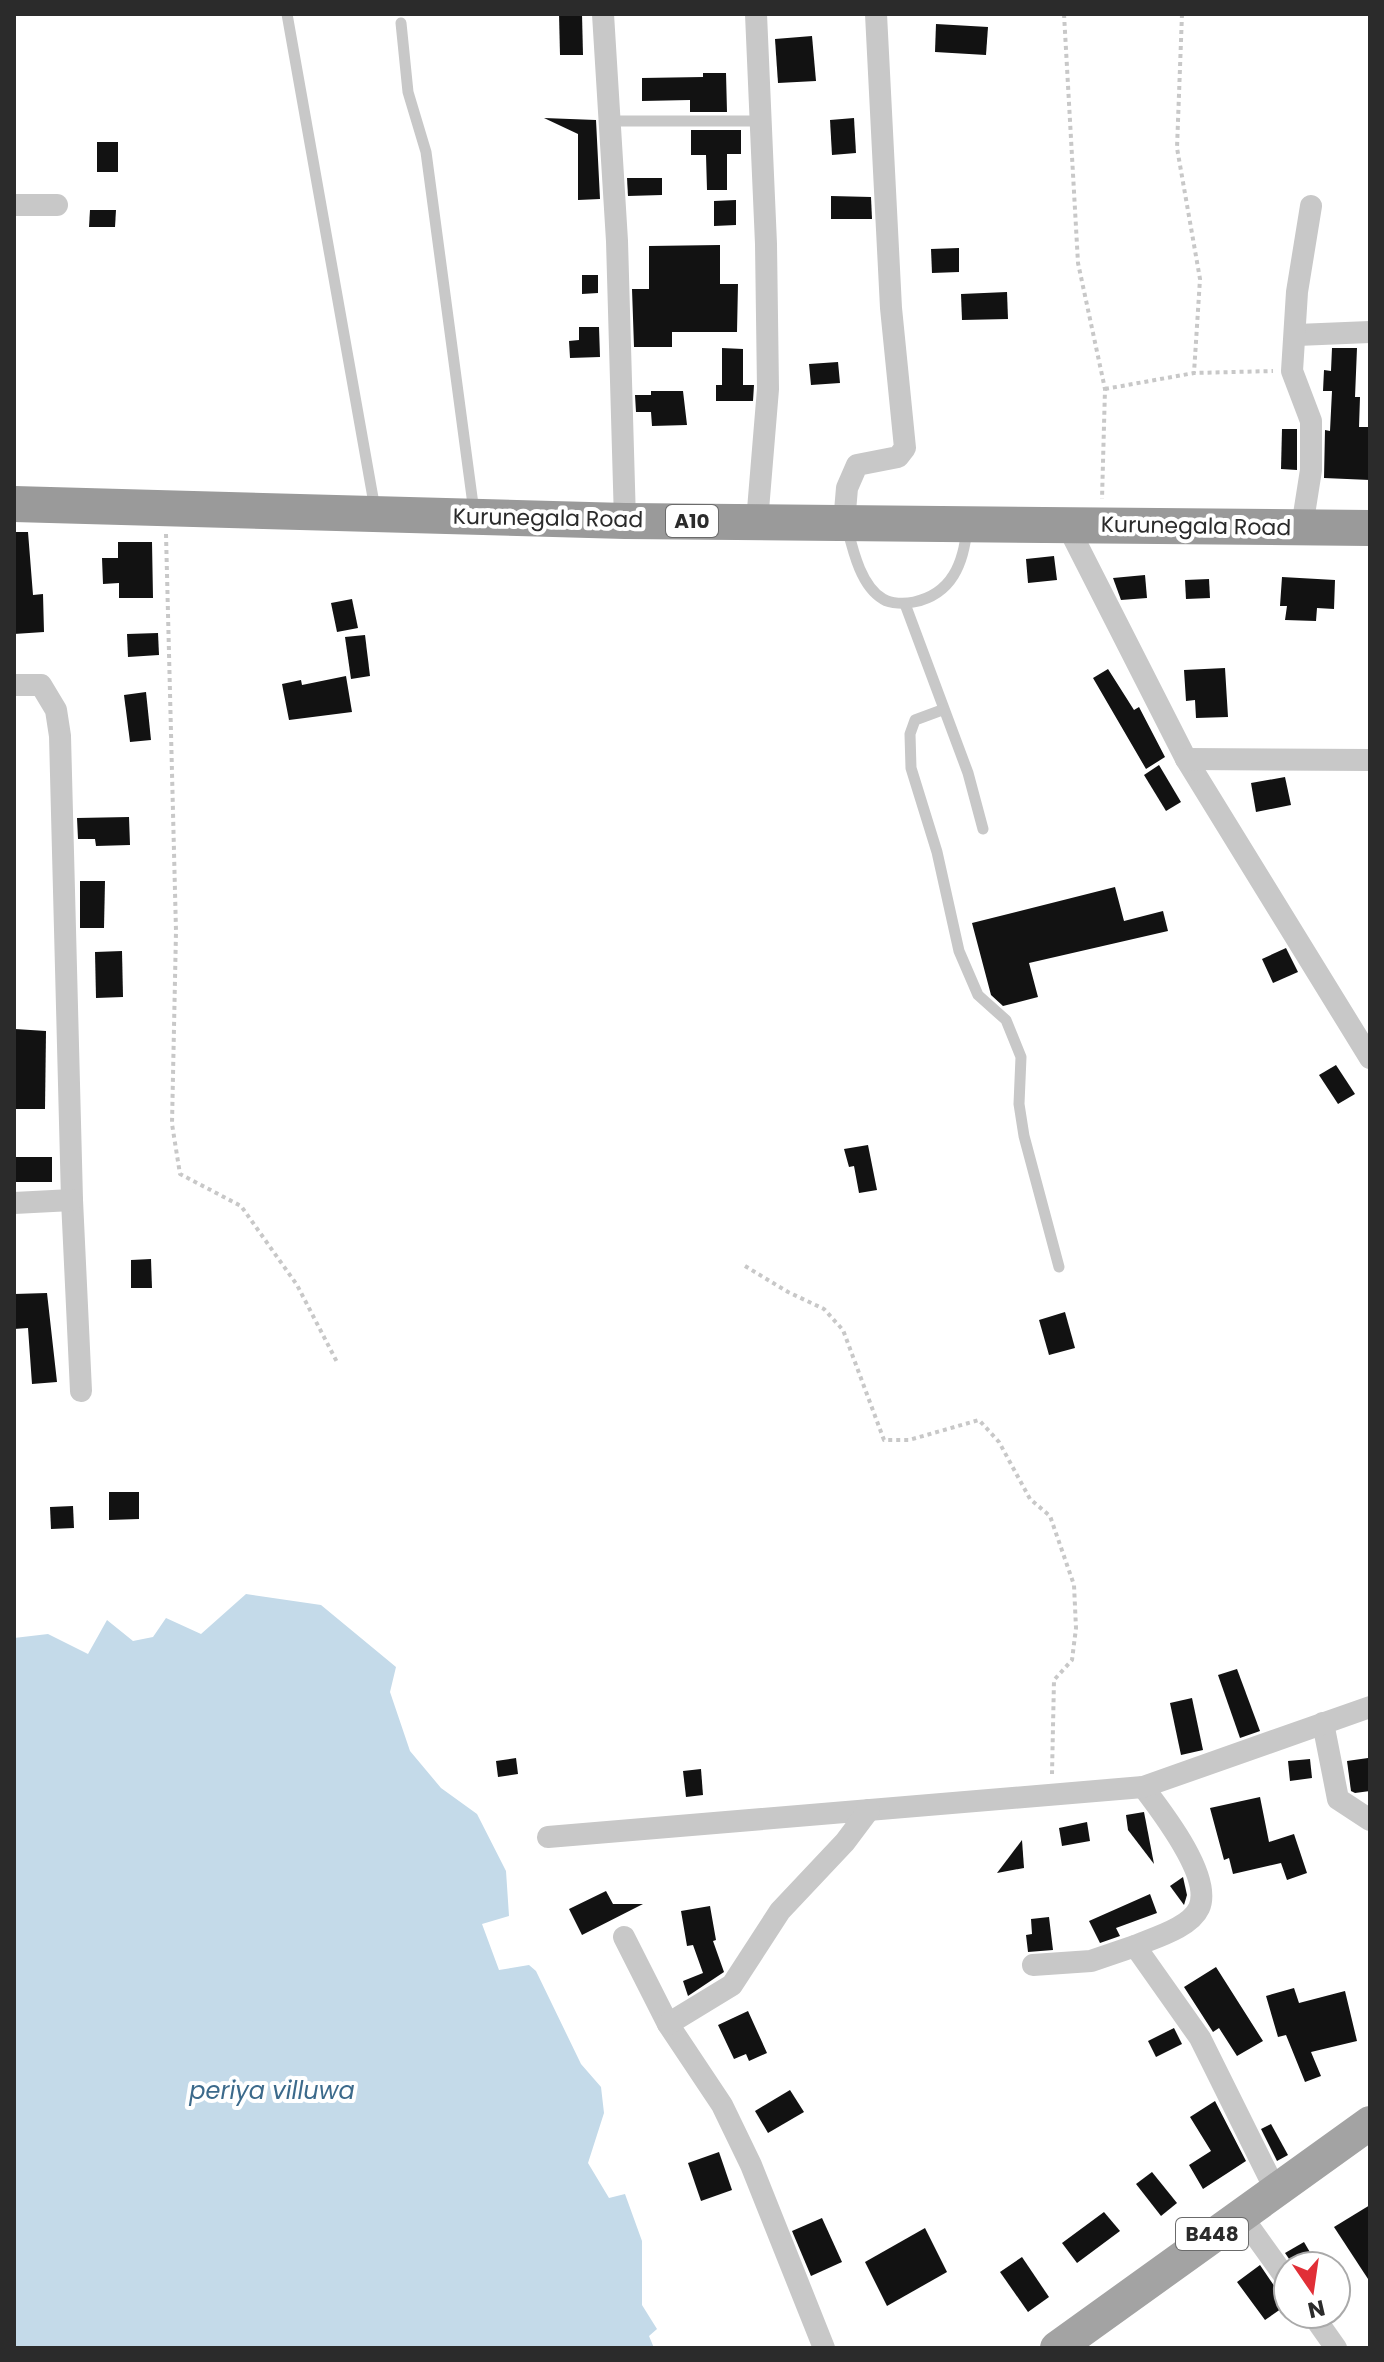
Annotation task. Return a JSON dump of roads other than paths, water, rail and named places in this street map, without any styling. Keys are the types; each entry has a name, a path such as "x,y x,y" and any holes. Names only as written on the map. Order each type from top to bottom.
{"highway":[{"name":"Kurunegala Road","path":"14,504 625,521 1370,528"}],"main road":[{"name":"B448","path":"1057,2348 1370,2123"}],"street":[{"path":"603,14 625,521"},
{"path":"756,14 768,389 757,522"},
{"path":"844,523 847,488 857,465 898,457 905,448 891,308 876,14"},
{"path":"14,205 57,205"},
{"path":"1302,527 1311,470 1311,421 1292,371 1297,335 1297,292 1311,206"},
{"path":"1297,335 1370,332"},
{"path":"1084,525 1186,759 1361,1026 1370,1058"},
{"path":"14,685 41,685 56,710 60,736 72,1200 81,1391"},
{"path":"1186,759 1370,760"},
{"path":"14,1203 72,1200"},
{"path":"548,1837 1143,1787 1370,1707"},
{"path":"1323,1723 1338,1799 1370,1820"},
{"path":"1033,1965 1091,1961 1135,1946 1180,1925 1198,1910 1203,1888 1165,1816 1143,1787"},
{"path":"668,2024 732,1985 780,1911 845,1842 869,1810"},
{"path":"624,1937 668,2024 722,2105 751,2165 824,2348"},
{"path":"1135,1946 1200,2038 1275,2189"},
{"path":"1240,2214 1272,2259"},
{"path":"1323,2330 1336,2348"}],"lane":[{"path":"287,14 376,514"},
{"path":"401,23 408,92 426,152 475,517"},
{"path":"610,121 761,121"},
{"path":"844,523 865,579 883,599 905,604 930,599 948,585 958,569 968,524"},
{"path":"905,604 968,773 983,829"},
{"path":"942,710 915,720 910,734 911,768 937,852 959,951 978,995 1006,1020 1021,1057 1019,1104 1024,1136 1059,1267"}],"water":[{"name":"periya villuwa","path":"246,1594 321,1605 396,1667 390,1692 410,1751 441,1788 477,1814 506,1871 509,1916 482,1924 499,1970 529,1965 536,1971 581,2064 601,2087 604,2113 588,2163 609,2198 625,2194 642,2241 642,2305 657,2329 649,2336 654,2348 14,2348 14,1638 48,1634 88,1654 107,1620 133,1641 153,1637 166,1618 201,1634"}]}
